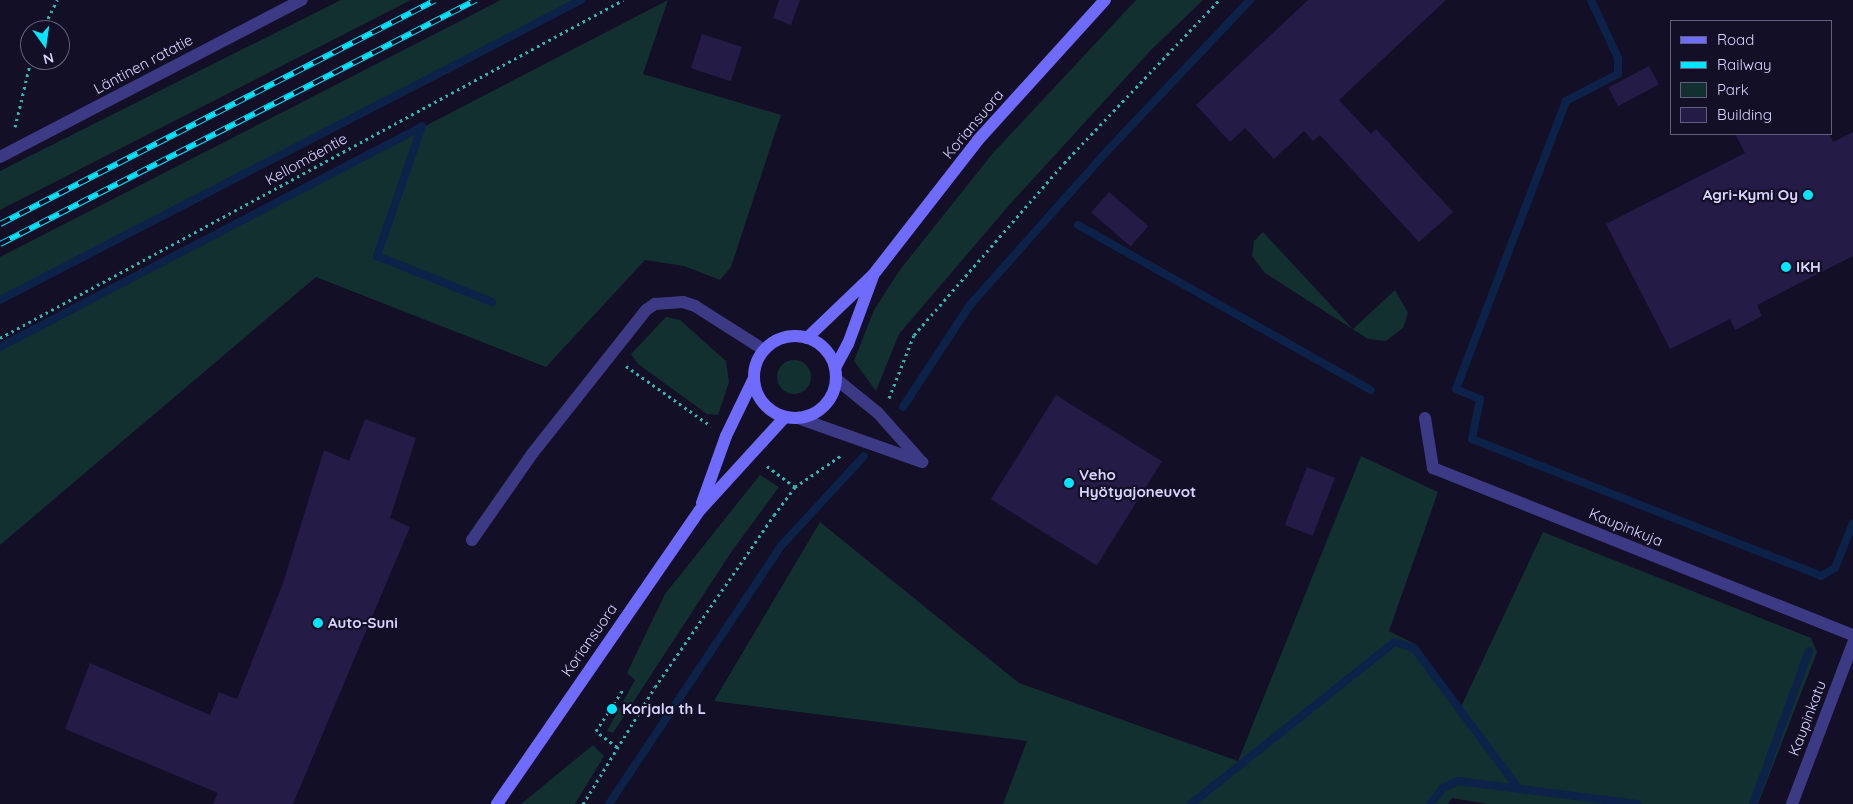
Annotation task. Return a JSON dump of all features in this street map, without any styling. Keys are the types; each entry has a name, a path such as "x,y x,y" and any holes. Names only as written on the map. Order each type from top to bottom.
{"main road":[{"name":"Koriansuora","path":"807,338 873,275 978,140 1105,0"},
{"name":"Koriansuora","path":"835,374 873,275"},
{"path":"784,338 807,338 825,350 835,374 824,406 792,418 762,403 754,378 764,350 784,338"},
{"name":"Koriansuora","path":"700,510 726,436 754,378"},
{"name":"Koriansuora","path":"497,804 700,510 792,418"},
{"name":"Koriansuora","path":"492,804 506,789"}],"street":[{"name":"Läntinen ratatie","path":"0,157 302,0"},
{"path":"472,540 532,454 646,310 666,302 696,306 764,350"},
{"path":"792,418 922,462 878,413 835,374"},
{"name":"Kaupinkuja","path":"1424,418 1434,468 1853,634"},
{"name":"Kaupinkatu","path":"1792,804 1853,643"}],"path":[{"path":"47,20 57,0"},
{"name":"Kellomäentie","path":"0,338 622,0"},
{"path":"884,405 895,389 914,336 1064,163 1219,0"},
{"path":"22,146 14,132 29,70"},
{"path":"610,357 718,431"},
{"path":"583,804 617,747 795,487 847,451"},
{"path":"760,460 795,487"},
{"path":"617,747 596,731 624,688"}],"green space":[{"path":"341,0 411,0 0,210 0,171"},
{"path":"501,0 579,0 0,299 0,257"},
{"path":"668,0 643,74 781,115 731,267 720,280 684,266 645,260 546,367 316,277 0,545 0,347"},
{"path":"1136,0 1203,0 1151,50 1011,203 899,334 876,391 854,361 874,310 899,271 993,153"},
{"path":"1263,232 1353,329 1395,290 1408,313 1403,328 1386,341 1368,339 1265,273 1252,256 1254,241"},
{"path":"666,317 680,320 726,361 729,382 718,415 707,414 638,364 631,354"},
{"path":"794,360 806,365 811,377 806,389 794,394 782,389 777,377 782,365"},
{"path":"1361,456 1438,492 1389,631 1417,645 1460,709 1543,532 1811,638 1817,652 1758,804 1487,804 1452,798 1448,804 1003,804 1027,741 714,701 820,522 1019,683 1238,761"},
{"path":"760,475 779,487 732,551 613,733 607,731 635,680 627,673 665,594"},
{"path":"593,745 604,756 575,804 521,804"}],"building":[{"path":"779,0 800,0 791,25 773,18"},
{"path":"1308,0 1446,0 1339,100 1371,134 1376,129 1453,212 1419,242 1320,135 1313,141 1304,131 1274,159 1245,128 1230,142 1196,105"},
{"path":"702,34 742,47 731,81 691,68"},
{"path":"1649,66 1659,85 1618,106 1608,88"},
{"path":"1853,132 1853,256 1757,305 1762,316 1735,330 1730,319 1670,349 1606,224 1745,153 1736,135 1830,135 1833,142"},
{"path":"1109,192 1148,226 1131,246 1091,212"},
{"path":"1056,395 1162,461 1097,566 991,499"},
{"name":"Auto-Suni","path":"365,419 416,438 390,518 410,527 293,804 213,804 218,793 65,729 90,663 210,715 219,692 237,699 283,583 324,450 349,461"},
{"path":"1307,467 1335,478 1313,536 1285,525"}],"waterway":[{"path":"0,300 581,0"},
{"path":"903,407 970,305 1111,147 1250,0"},
{"path":"1591,0 1618,58 1618,74 1566,101 1456,389 1480,399 1472,439 1821,576 1835,568 1853,523"},
{"path":"0,347 422,126 377,256 492,302"},
{"path":"1078,225 1371,390"},
{"path":"609,804 781,546 864,456"},
{"path":"1191,804 1395,642 1414,648 1518,788"},
{"path":"1753,804 1809,651"},
{"path":"1430,804 1443,788 1458,781 1638,804"}],"railway":[{"path":"0,224 435,0"},
{"path":"0,244 476,0"}],"place":[{"name":"Agri-Kymi Oy","path":"1808,195"},
{"name":"IKH","path":"1786,267"},
{"name":"Veho Hyötyajoneuvot","path":"1069,483"},
{"name":"Auto-Suni","path":"318,623"},
{"name":"Korjala th L","path":"612,709"}]}
